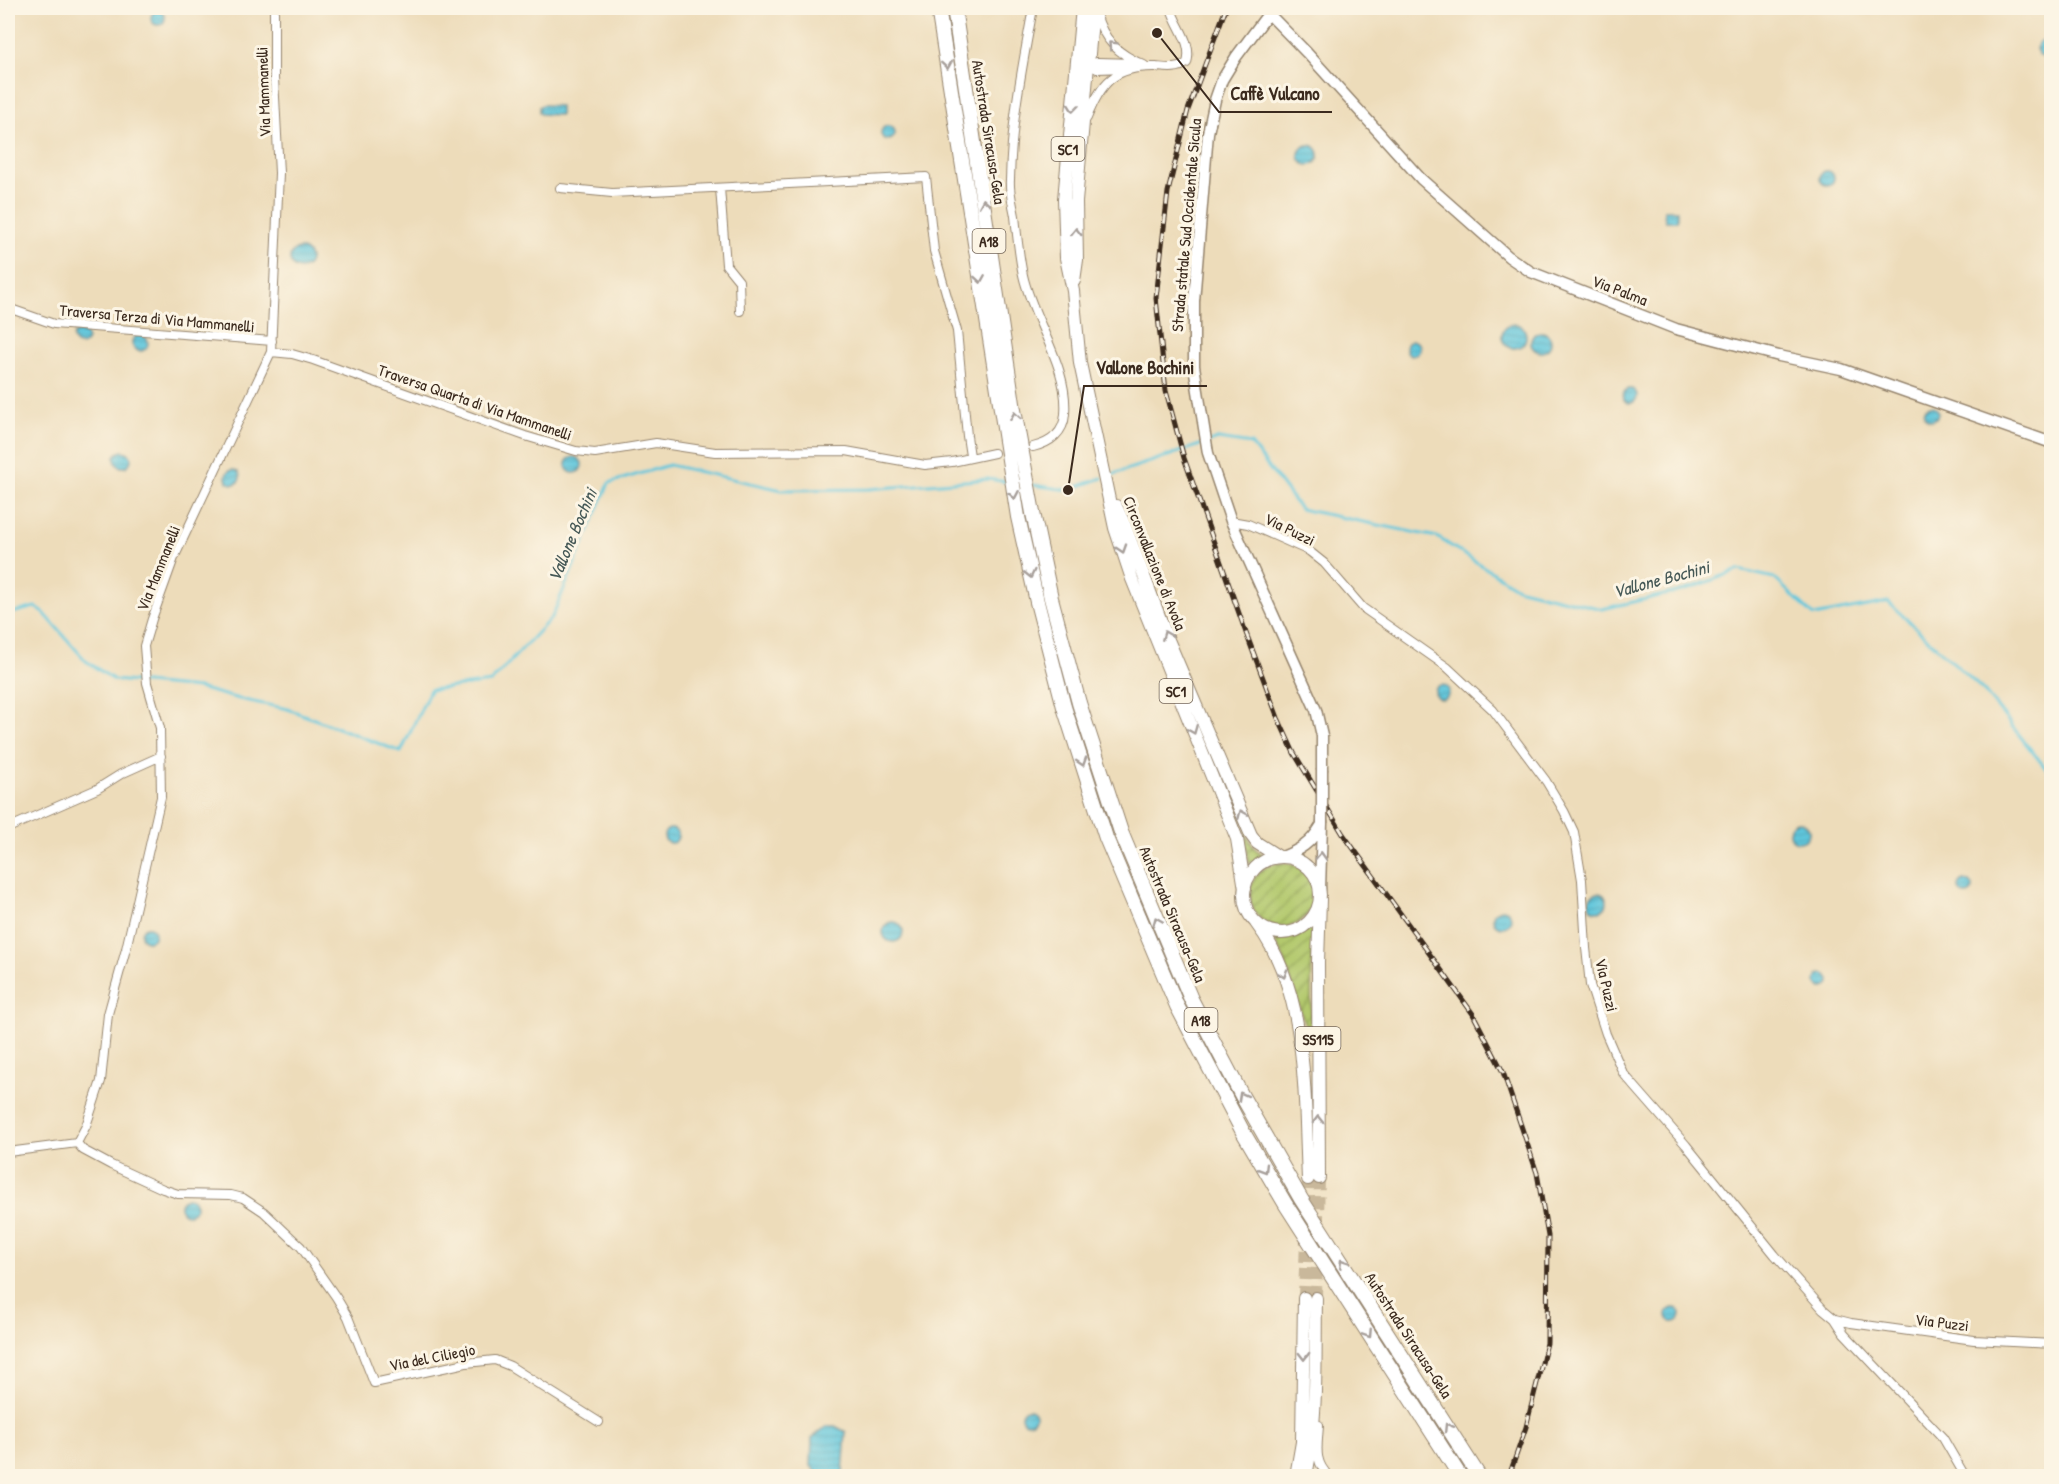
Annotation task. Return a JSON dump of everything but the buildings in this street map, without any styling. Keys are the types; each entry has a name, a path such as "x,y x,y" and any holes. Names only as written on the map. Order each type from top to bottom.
{"highway":[{"name":"Autostrada Siracusa-Gela","path":"938,8 1018,517 1064,707 1103,827 1177,1006 1243,1132 1286,1205 1460,1476"},
{"name":"Autostrada Siracusa-Gela","path":"954,8 1014,410 1033,513 1051,598 1076,692 1118,822 1191,999 1242,1096 1301,1198 1479,1476"}],"main road":[{"name":"SC1","path":"1082,8 1065,199 1066,258 1080,363 1108,492"},
{"name":"SC1","path":"1072,291 1077,260 1076,202 1094,8"},
{"name":"Strada statale Sud Occidentale Sicula","path":"1231,521 1208,453 1203,427 1194,366 1194,301 1208,133 1215,100 1222,80 1236,57 1270,10"},
{"name":"Via Palma","path":"1270,10 1421,179 1509,257 1531,272 1676,329 1779,356 1841,369 2052,443"},
{"name":"Circonvallazione di Avola","path":"1108,492 1125,525 1166,635 1251,835 1257,843 1281,857"},
{"name":"Circonvallazione di Avola","path":"1108,492 1115,528 1132,579 1238,839 1245,889"},
{"path":"1231,521 1316,710 1322,736 1322,823 1318,908 1308,924 1291,932 1272,932 1256,923 1246,907 1245,889 1253,871 1269,860 1299,850 1308,844 1322,823"},
{"path":"1281,857 1296,860 1307,866 1316,877 1320,894"},
{"name":"SS115","path":"1256,923 1267,938 1281,969 1299,1029 1313,1179 1320,894"},
{"path":"1296,1476 1302,1442 1310,1298 1315,1366 1312,1435 1305,1476"}],"street":[{"name":"Via Mammanelli","path":"77,1143 86,1126 101,1081 108,1014 126,949 161,797 160,728 147,683 144,646 174,558 271,352 279,173 274,78 274,8"},
{"path":"1033,8 1016,111 1010,182 1023,275 1030,302 1052,350 1066,399 1062,429 1044,444 1033,447"},
{"path":"1094,8 1102,32 1110,44 1136,65"},
{"path":"1078,55 1097,69 1136,65 1175,68 1188,63 1190,55 1187,42 1171,8"},
{"path":"1076,74 1089,65"},
{"path":"1083,129 1102,87 1124,70 1136,65"},
{"path":"560,188 612,193 926,177 934,251 957,331 970,456"},
{"path":"720,188 726,265 739,280 740,311"},
{"name":"Traversa Terza di Via Mammanelli","path":"8,308 54,324 272,341"},
{"name":"Traversa Quarta di Via Mammanelli","path":"271,352 292,354 313,360 525,436 576,451 595,453 656,443 715,452 846,451 925,465 994,453"},
{"name":"Via Puzzi","path":"1231,521 1248,524 1309,551 1324,563 1363,608 1447,667 1493,710 1546,781 1574,832 1582,880 1590,985 1606,1034 1623,1073 1823,1309 1836,1319 1851,1323 1963,1339 2052,1344"},
{"path":"8,828 97,789 121,774 160,756"},
{"path":"8,1152 77,1143"},
{"name":"Via del Ciliegio","path":"77,1143 83,1150 111,1165 163,1189 178,1194 231,1195 243,1198 264,1212 301,1247 336,1297 348,1317 374,1383 466,1363 495,1360 510,1366 599,1422"},
{"path":"1836,1319 1844,1333 1943,1438 1965,1476"},
{"path":"1315,1366 1320,1398 1317,1460 1329,1476"},
{"path":"1304,1390 1308,1416 1305,1476"}],"green space":[{"path":"1244,831 1254,848 1263,855 1249,864"},
{"path":"1282,863 1300,869 1308,877 1314,895 1308,913 1300,921 1282,927 1264,921 1256,913 1250,895 1256,877 1264,869"},
{"path":"1312,927 1311,1023 1307,1027 1284,959 1274,939 1294,937"}],"water":[{"path":"155,11 161,11 165,18 161,25 155,25 151,21 151,15"},
{"path":"2049,39 2051,56 2044,58 2036,49 2039,42"},
{"path":"542,105 560,106 560,115 541,114 539,107"},
{"path":"888,126 893,128 895,133 893,138 888,140 883,138 881,133 883,128"},
{"path":"1309,145 1316,148 1319,155 1316,162 1309,165 1302,162 1299,155 1302,148"},
{"path":"1824,171 1830,171 1834,178 1830,185 1824,185 1820,181 1820,175"},
{"path":"1664,210 1677,210 1677,221 1665,221"},
{"path":"300,249 307,252 310,259 307,266 300,269 293,266 290,259 293,252"},
{"path":"1514,324 1523,327 1526,336 1523,345 1514,348 1505,345 1502,336 1505,327"},
{"path":"80,331 85,333 87,338 85,343 80,345 75,343 73,338 75,333"},
{"path":"1541,332 1548,335 1551,342 1548,349 1541,352 1534,349 1531,342 1534,335"},
{"path":"140,335 148,343 140,351 132,343"},
{"path":"1413,341 1418,343 1420,348 1418,353 1413,355 1408,353 1406,348 1408,343"},
{"path":"1630,389 1635,391 1637,396 1635,401 1630,403 1625,401 1623,396 1625,391"},
{"path":"1928,406 1934,406 1938,413 1934,420 1928,420 1924,416 1924,410"},
{"path":"123,451 131,459 123,467 115,459"},
{"path":"574,457 582,465 574,473 566,465"},
{"path":"230,470 236,470 240,477 236,484 230,484 226,480 226,474"},
{"path":"1439,685 1445,685 1449,692 1445,699 1439,699 1435,695 1435,689"},
{"path":"1799,822 1806,825 1809,832 1806,839 1799,842 1792,839 1789,832 1792,825"},
{"path":"668,829 674,829 678,836 674,843 668,843 664,839 664,833"},
{"path":"1966,881 1971,883 1973,888 1971,893 1966,895 1961,893 1959,888 1961,883"},
{"path":"1598,893 1604,896 1607,902 1604,908 1598,911 1592,908 1589,902 1592,896"},
{"path":"1498,909 1506,909 1511,914 1509,925 1498,927 1493,922 1493,914"},
{"path":"893,922 900,925 903,932 900,939 893,942 886,939 883,932 886,925"},
{"path":"148,927 153,929 155,934 153,939 148,941 143,939 141,934 143,929"},
{"path":"1823,974 1828,976 1830,981 1828,986 1823,988 1818,986 1816,981 1818,976"},
{"path":"188,1198 194,1200 196,1206 194,1212 188,1214 182,1212 180,1206 182,1200"},
{"path":"1671,1308 1677,1308 1681,1315 1677,1322 1671,1322 1667,1318 1667,1312"},
{"path":"1025,1409 1031,1409 1035,1416 1031,1423 1025,1423 1021,1419 1021,1413"},
{"path":"827,1426 835,1426 846,1432 843,1473 839,1476 820,1476 811,1466 812,1438"}],"waterway":[{"name":"Vallone Bochini","path":"1108,476 1218,439 1251,444 1300,509 1437,537 1517,588 1602,609 1686,590 1739,570 1774,578 1814,616 1888,602 1983,690 2052,776"},
{"name":"Vallone Bochini","path":"8,614 35,607 44,613 86,661 114,680 198,688 288,709 401,752 430,690 491,682 552,617 609,483 669,465 782,490 869,489 988,479 1008,482"},
{"name":"Vallone Bochini","path":"1033,485 1068,490 1102,478"}],"tunnel":[{"path":"1316,1298 1319,1178"},
{"path":"1304,1298 1308,1179"}],"railway":[{"path":"1226,8 1188,110 1168,192 1156,298 1166,391 1184,458 1246,633 1278,718 1294,753 1343,834 1473,1014 1503,1072 1537,1173 1548,1236 1547,1343 1526,1427 1509,1476"}],"place":[{"name":"Caffè Vulcano","path":"1157,33"},
{"name":"Vallone Bochini","path":"1068,490"}]}
